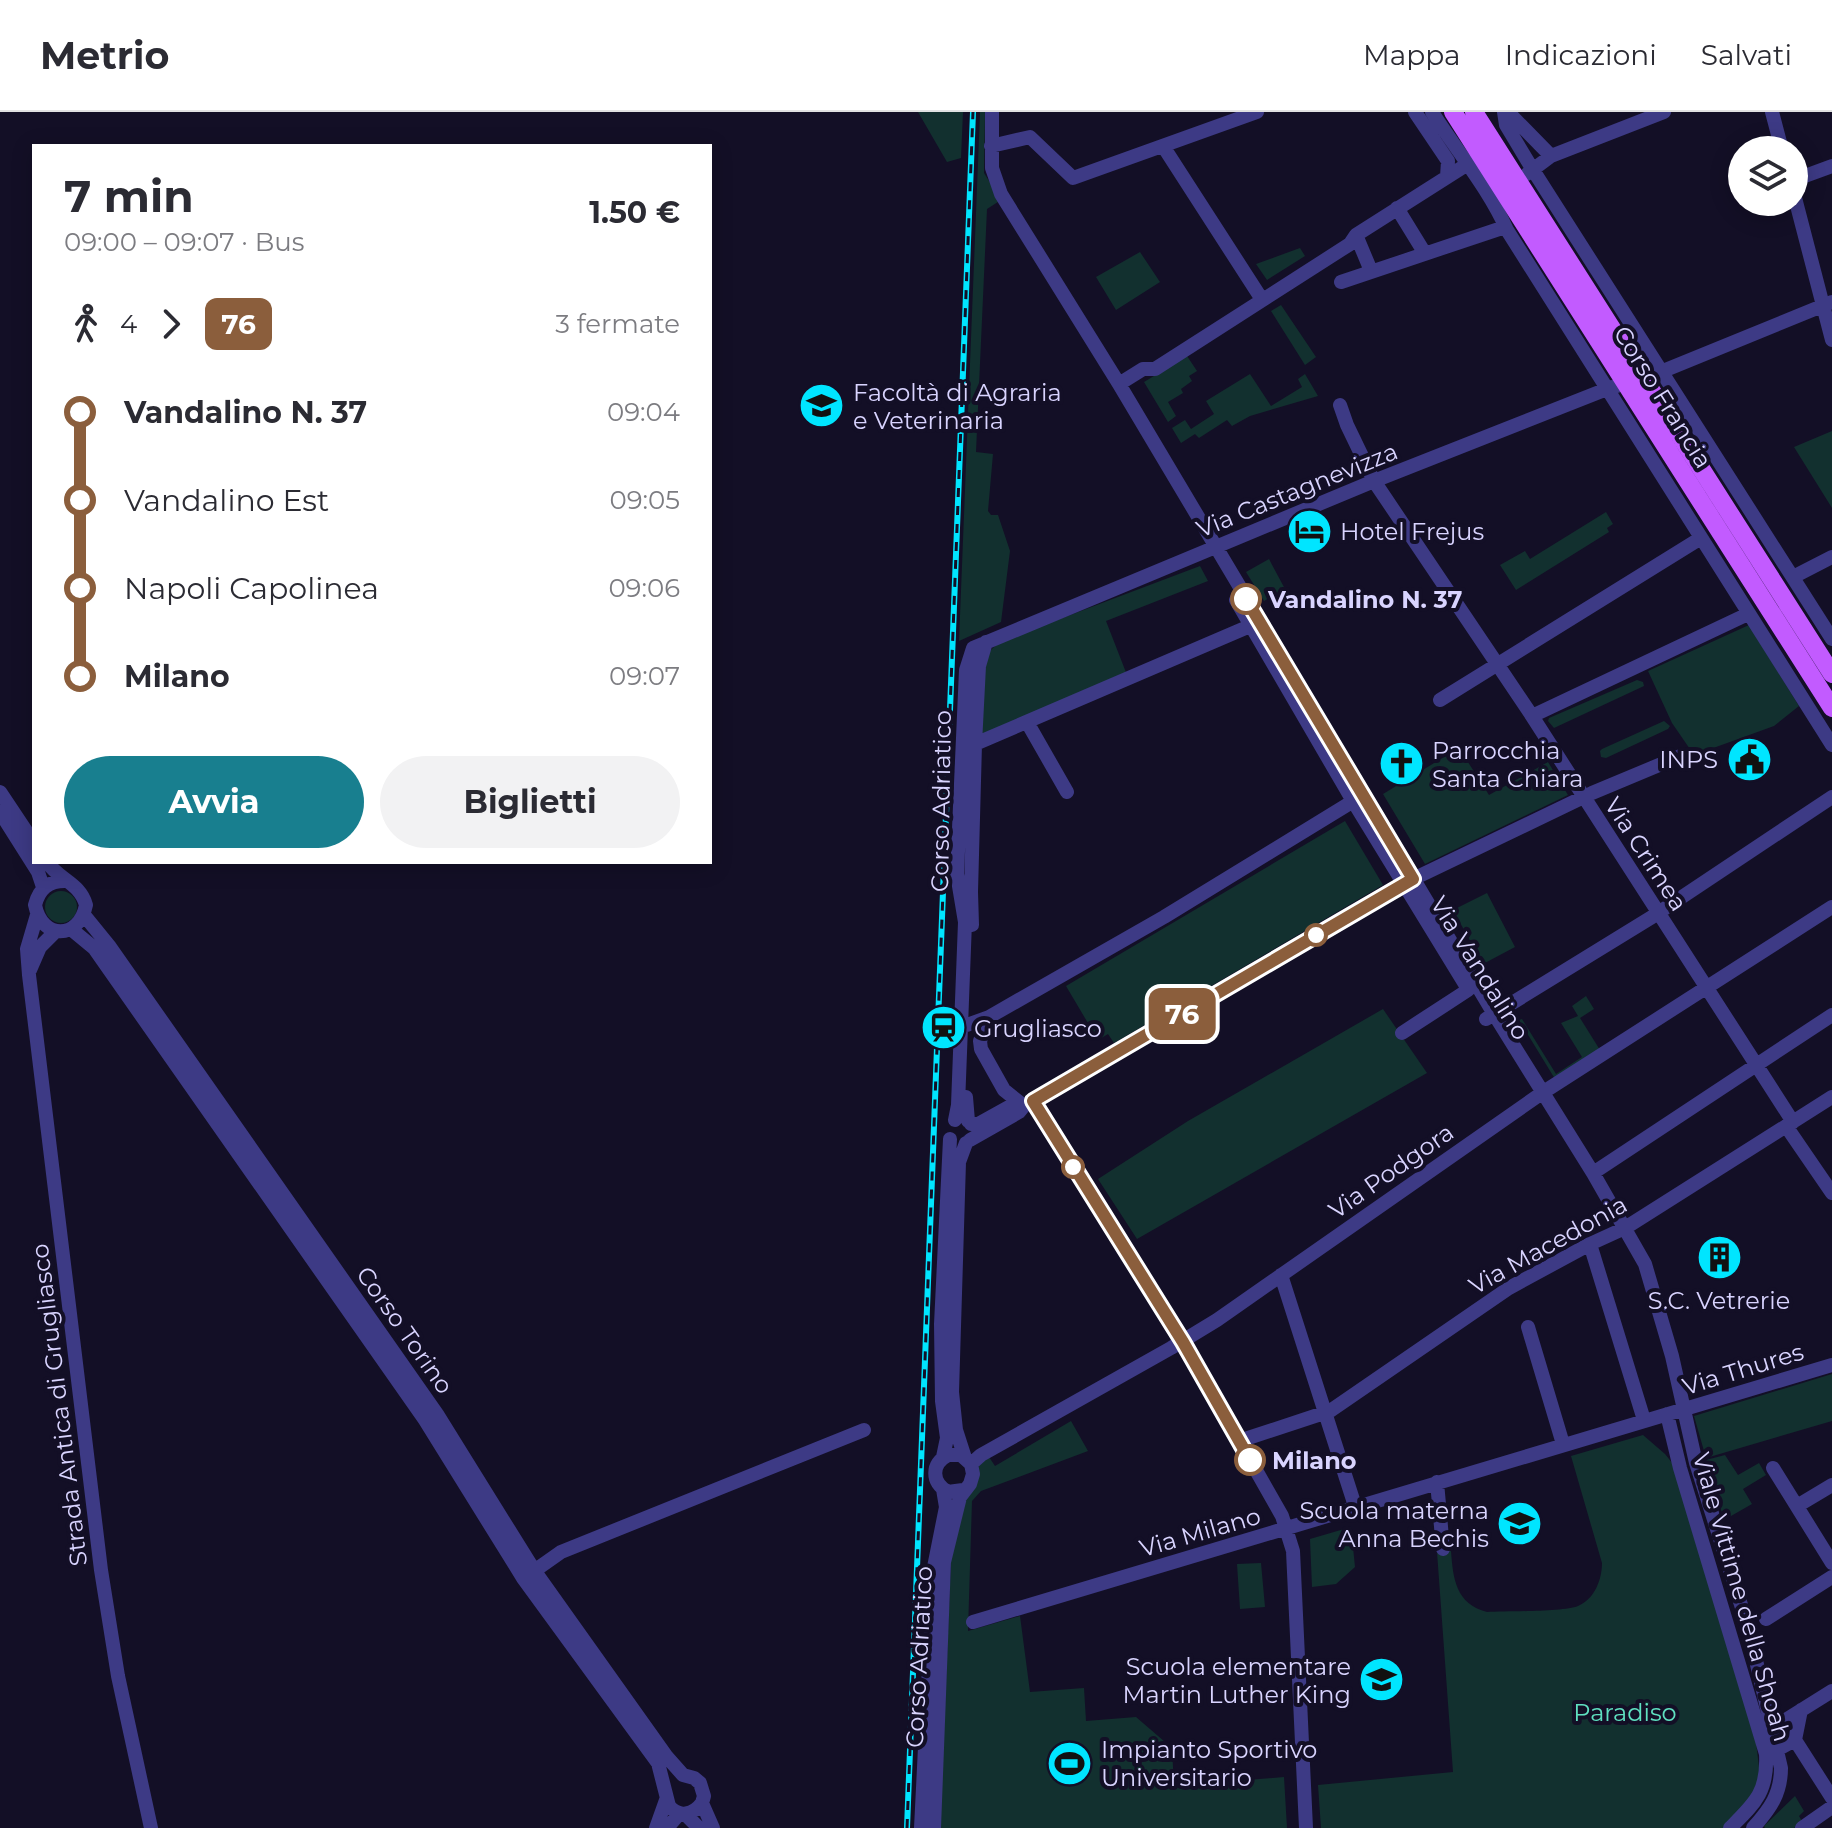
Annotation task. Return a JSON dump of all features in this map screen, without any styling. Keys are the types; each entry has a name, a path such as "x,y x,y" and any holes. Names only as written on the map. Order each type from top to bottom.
{"main road":[{"name":"Corso Francia","path":"1453,112 1481,156 1517,180 1569,262 1635,381"},
{"name":"Corso Francia","path":"1474,112 1481,156"},
{"name":"Corso Francia","path":"1517,180 1635,381 1827,678 1832,708"}],"street":[{"name":"Via Vandalino","path":"992,112 992,168 1001,194 1226,565 1254,624 1490,1017 1529,1089 1542,1093 1593,1173 1645,1264 1684,1410"},
{"path":"991,146 1030,137 1073,178 1257,112"},
{"path":"1415,112 1448,161 1447,177"},
{"path":"1432,112 1481,156"},
{"path":"1506,112 1519,133 1551,156"},
{"path":"1517,180 1551,156 1664,112"},
{"path":"1772,112 1778,136"},
{"path":"1119,384 1143,369 1155,369 1261,298 1350,244 1356,235 1397,208 1519,133"},
{"name":"Corso Francia","path":"1519,133 1517,180 1586,252 1832,639"},
{"path":"1163,146 1261,298"},
{"name":"Corso Francia","path":"1481,156 1505,227 1832,745"},
{"path":"1808,175 1832,166"},
{"path":"1397,208 1424,252"},
{"path":"1801,216 1827,303 1832,340"},
{"path":"1341,282 1505,227"},
{"path":"1356,235 1369,266"},
{"path":"1569,262 1586,252"},
{"name":"Via Castagnevizza","path":"986,642 1374,481 1607,389 1663,371 1827,303"},
{"name":"Via Crimea","path":"1340,405 1374,481 1532,716 1756,1064 1832,1193"},
{"path":"1440,700 1701,538"},
{"path":"1793,577 1832,557"},
{"path":"1532,716 1748,614"},
{"name":"Corso Adriatico","path":"975,744 1254,624"},
{"name":"Corso Adriatico","path":"921,1828 929,1779 944,1562 963,1490 973,1477 956,1430 951,1366 959,1162 966,1130 975,744 979,666 986,642"},
{"name":"Corso Adriatico","path":"966,1130 958,1105 965,922 957,874 966,670 973,648 986,642"},
{"path":"1027,722 1067,792"},
{"path":"966,1130 1019,1112 1408,882 1583,797 1683,755"},
{"path":"0,792 32,840"},
{"path":"1490,1017 1658,913 1832,797"},
{"path":"967,1025 989,1017 1164,917 1358,798"},
{"path":"0,812 32,863"},
{"path":"33,864 43,887"},
{"name":"Corso Torino","path":"49,864 65,881 77,887 86,905 84,915 110,947 437,1414 529,1574 667,1757 683,1775 700,1783 704,1796 702,1803 713,1828"},
{"path":"37,915 35,905 43,887 65,881"},
{"name":"Via Vandalino","path":"1408,882 1468,990 1490,1017"},
{"name":"Via Podgora","path":"968,1461 1183,1342 1542,1093 1832,907"},
{"name":"Corso Torino","path":"37,915 45,926 64,930 94,948 408,1394 658,1763 673,1811 682,1814 699,1828"},
{"name":"Strada Antica di Grugliasco","path":"37,915 27,949 29,975 101,1570 118,1676 151,1828"},
{"path":"29,975 40,947 84,915"},
{"path":"1402,1033 1468,990"},
{"path":"1593,1173 1832,1015"},
{"path":"989,1017 980,1041 981,1049 1004,1090 1028,1104 1198,1367"},
{"name":"Via Macedonia","path":"1239,1441 1326,1413 1509,1288 1625,1228 1832,1097"},
{"name":"Corso Adriatico","path":"934,1828 929,1779 934,1567 946,1507 943,1489 937,1483 935,1474 947,1438 942,1401 941,1324 948,1129 966,1130"},
{"path":"1590,1244 1644,1420"},
{"path":"1281,1275 1355,1506"},
{"path":"1528,1327 1563,1444"},
{"name":"Via Thures","path":"1667,1414 1832,1365"},
{"path":"1206,1382 1282,1516 1293,1551 1306,1828"},
{"name":"Viale Vittime della Shoah","path":"1684,1410 1696,1463 1750,1632 1777,1750 1781,1782 1769,1810 1753,1828"},
{"name":"Viale Vittime della Shoah","path":"1667,1414 1680,1468 1762,1738 1767,1767 1762,1793 1730,1828"},
{"name":"Via Milano","path":"973,1622 1667,1414"},
{"path":"529,1574 561,1552 864,1430"},
{"path":"943,1457 954,1453 968,1461"},
{"path":"1773,1468 1832,1563"},
{"path":"1437,1482 1443,1549"},
{"path":"1797,1506 1832,1485"},
{"path":"943,1489 953,1492 963,1490"},
{"path":"1766,1619 1832,1577"},
{"path":"1731,1638 1750,1632"},
{"path":"1795,1740 1777,1750 1762,1738 1772,1726 1832,1691"},
{"path":"1801,1710 1795,1740 1832,1798"},
{"path":"656,1828 674,1778 683,1775"},
{"path":"667,1828 682,1814 695,1811 702,1803"},
{"path":"1802,1828 1832,1807"}],"green space":[{"path":"918,112 963,112 961,158 947,162"},
{"path":"980,112 985,112 984,173 1001,200 987,209 976,452 993,454 988,511 991,515 998,515 1010,551 1001,622 959,641"},
{"path":"1300,248 1305,256 1267,280 1256,264"},
{"path":"1140,252 1160,282 1116,310 1096,277"},
{"path":"1281,305 1316,357 1305,365 1271,311"},
{"path":"1187,356 1197,371 1189,376 1192,381 1181,389 1183,393 1168,402 1176,416 1168,422 1144,382"},
{"path":"1250,374 1271,406 1302,387 1298,379 1305,374 1318,396 1250,416 1232,426 1227,420 1199,438 1195,434 1181,443 1172,428 1185,420 1191,429 1214,414 1206,401"},
{"path":"1832,431 1832,508 1794,447"},
{"path":"1606,512 1613,524 1607,528 1609,532 1516,590 1500,565 1525,551 1530,559"},
{"path":"1269,559 1285,589 1264,601 1246,572"},
{"path":"1200,566 1208,581 1106,621 1127,675 981,738 983,670 989,652 996,645"},
{"path":"1749,625 1799,706 1774,726 1694,755 1672,723 1648,671"},
{"path":"1637,680 1644,686 1554,728 1548,721 1549,718"},
{"path":"1664,721 1670,726 1668,729 1606,758 1601,757 1602,749"},
{"path":"1459,748 1489,795 1548,762 1568,795 1425,864 1383,794"},
{"path":"1345,821 1383,885 1114,1043 1108,1034 1098,1040 1066,986"},
{"path":"61,891 73,895 77,907 73,919 61,923 49,919 45,907 49,895"},
{"path":"1487,893 1515,947 1483,964 1453,910"},
{"path":"1586,996 1594,1009 1580,1018 1600,1050 1555,1079 1519,1020 1522,1019 1556,1074 1582,1057 1561,1023 1578,1016 1572,1006"},
{"path":"1383,1009 1427,1073 1137,1239 1098,1179 1188,1121"},
{"path":"1832,1374 1832,1421 1706,1458 1694,1416"},
{"name":"Impianto Sportivo Universitario","path":"1071,1421 1088,1451 981,1491 972,1501 968,1631 1020,1616 1030,1692 1084,1688 1086,1721 1136,1717 1172,1748 1174,1786 1284,1777 1287,1828 940,1828 952,1535 979,1465 989,1457 995,1466"},
{"name":"Paradiso","path":"1643,1435 1677,1469 1756,1742 1761,1784 1724,1828 1321,1828 1318,1785 1453,1772 1437,1552 1451,1551 1458,1589 1469,1603 1487,1612 1560,1609 1584,1603 1596,1588 1602,1563 1571,1456"},
{"path":"1725,1455 1738,1475 1759,1463 1766,1475 1743,1489 1752,1504 1724,1520 1706,1460"},
{"path":"1351,1527 1355,1567 1336,1584 1312,1587 1310,1539"},
{"path":"1261,1563 1265,1607 1240,1609 1237,1564"},
{"path":"1795,1796 1804,1811 1799,1816 1803,1823 1794,1828 1765,1828 1764,1826"}],"railway":[{"path":"907,1828 973,112"}],"bus line":[{"name":"76","path":"1246,599 1413,879 1033,1101 1183,1342 1250,1460"}],"place":[{"name":"Facoltà di Agraria e Veterinaria","path":"822,406"},
{"name":"Hotel Frejus","path":"1309,531"},
{"name":"Vandalino N. 37","path":"1246,599"},
{"name":"INPS","path":"1749,759"},
{"name":"Parrocchia Santa Chiara","path":"1401,764"},
{"name":"Grugliasco","path":"943,1028"},
{"name":"S.C. Vetrerie","path":"1719,1258"},
{"name":"Milano","path":"1250,1460"},
{"name":"Scuola materna Anna Bechis","path":"1520,1524"},
{"name":"Scuola elementare Martin Luther King","path":"1382,1680"},
{"name":"Impianto Sportivo Universitario","path":"1070,1763"}]}
